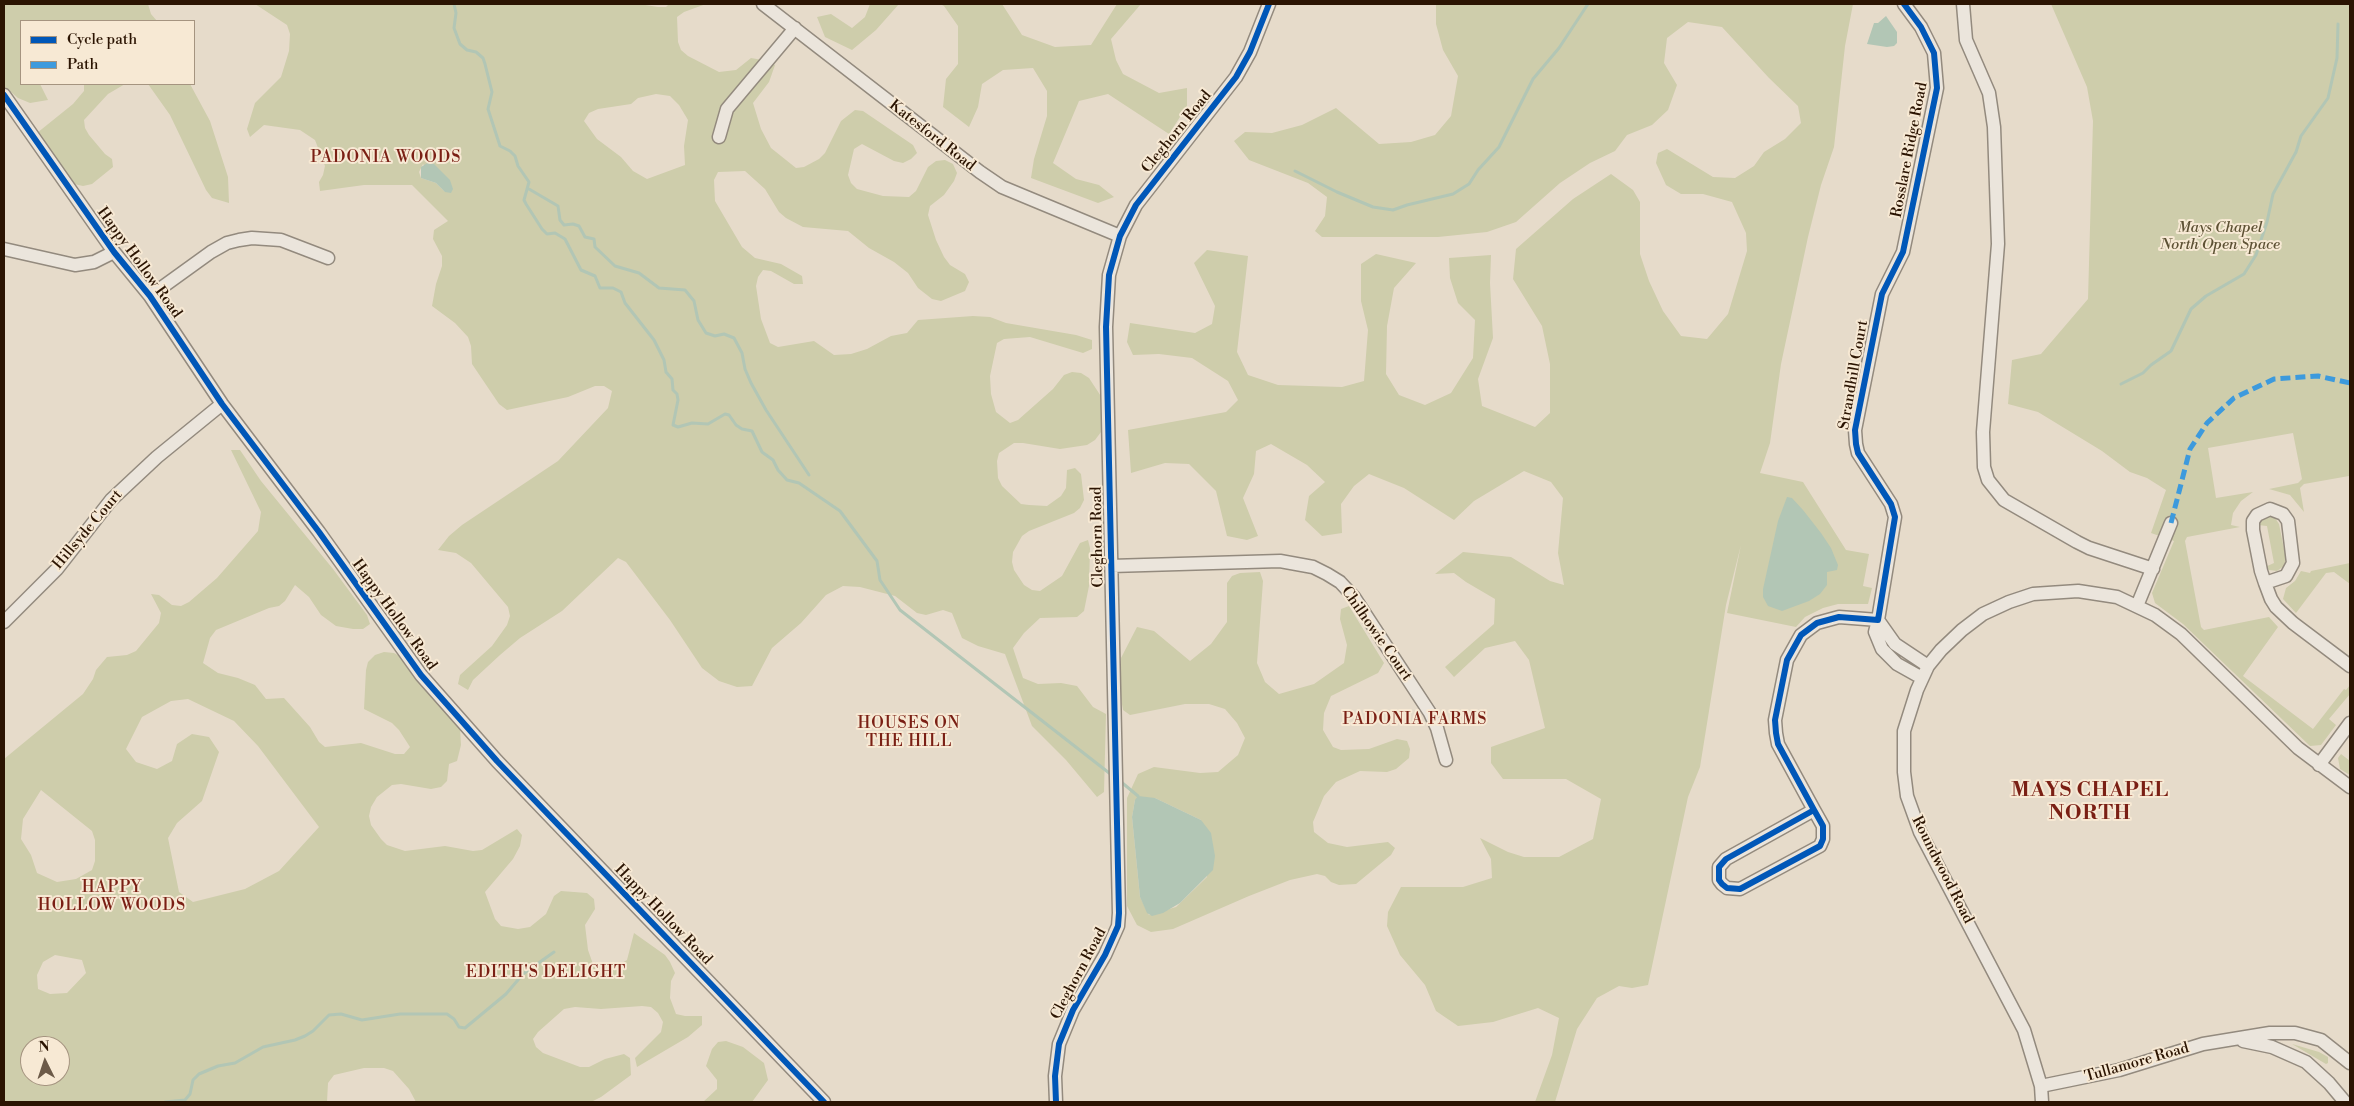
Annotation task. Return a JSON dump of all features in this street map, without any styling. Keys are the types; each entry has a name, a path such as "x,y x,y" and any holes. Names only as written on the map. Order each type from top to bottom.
{"street":[{"name":"Katesford Road","path":"763,4 972,167 1002,187 1120,236"},
{"name":"Cleghorn Road","path":"1056,1102 1056,1060 1065,1026 1106,955 1118,926 1119,913 1106,302 1109,275 1120,236 1136,205 1152,182 1210,112 1236,76 1250,52 1269,4"},
{"name":"Rosslare Ridge Road","path":"1890,275 1903,252 1926,150 1937,88 1934,53 1921,27 1904,4"},
{"path":"1964,4 1966,40 1988,93 1994,127 1998,234 1983,432 1984,468 1988,480 2004,500 2077,542 2089,548 2153,569"},
{"path":"719,137 727,109 795,28"},
{"name":"Happy Hollow Road","path":"4,95 114,252 150,296 222,404 319,532 421,675 497,761 824,1102"},
{"path":"150,296 211,252 227,243 239,240 252,238 281,240 328,258"},
{"path":"4,249 75,265 94,262 114,252"},
{"name":"Strandhill Court","path":"1890,275 1882,294 1855,437 1858,453 1891,504 1895,517 1875,632 1882,649 1897,664 1922,678"},
{"name":"Hillsyde Court","path":"4,622 57,569 111,500 150,463 222,404"},
{"path":"2264,584 2286,576 2294,563 2288,521 2283,514 2270,509 2262,511 2254,522 2253,530 2264,584 2276,607 2283,614 2350,666"},
{"path":"2137,606 2171,523"},
{"name":"Chilhowie Court","path":"1111,566 1280,561 1313,567 1327,574 1340,582 1354,597 1430,714 1437,728 1446,760"},
{"name":"Roundwood Road","path":"2042,1102 2040,1086 2024,1030 1920,832 1907,796 1904,772 1904,731 1910,710 1928,666 1962,630 1983,614 2009,602 2033,594 2054,591 2097,592 2137,606 2167,623 2181,634 2298,748 2350,787"},
{"path":"1814,810 1726,859 1719,867 1719,880 1722,884 1727,888 1740,889 1820,846 1824,833 1814,810 1778,744 1776,733 1775,720 1787,660 1801,635 1817,623 1839,617 1878,620 1895,644 1928,666"},
{"path":"2319,765 2350,723"},
{"name":"Tullamore Road","path":"2040,1086 2080,1079 2203,1044 2270,1033 2307,1036 2321,1040 2335,1049 2350,1063"},
{"name":"Tullamore Road","path":"2233,1039 2272,1047 2306,1062 2330,1082 2345,1102"}],"green space":[{"path":"4,4 148,4 151,14 156,20 20,20 20,85 40,85 48,100 30,103 18,98 4,86"},
{"path":"255,4 639,4 666,7 669,4 706,4 684,12 677,17 678,42 681,50 688,56 719,72 736,70 751,58 768,61 775,65 769,82 753,103 761,129 771,148 796,168 804,167 819,159 825,153 841,121 855,110 863,111 913,145 917,153 903,163 894,161 862,144 854,149 848,175 851,183 857,189 883,196 909,197 916,191 928,167 936,161 945,160 953,164 957,173 954,181 944,195 930,206 928,215 944,257 950,265 965,274 969,282 965,291 941,301 932,299 918,288 908,273 894,262 869,248 848,231 803,227 786,218 779,212 765,189 745,171 718,172 714,180 715,201 742,247 755,258 781,264 802,276 803,284 794,284 771,271 763,270 758,277 756,286 761,319 770,343 778,347 814,341 834,355 851,354 867,349 891,336 907,333 918,320 973,316 990,317 1006,323 1076,335 1092,340 1092,349 1083,353 1030,337 1004,339 997,343 990,376 991,394 996,412 1010,423 1018,420 1053,389 1064,375 1072,372 1081,373 1089,378 1108,407 1107,424 1095,440 1087,445 1060,449 1014,443 999,453 997,461 998,478 1002,486 1021,504 1047,506 1061,496 1066,488 1067,470 1075,468 1081,474 1084,500 1080,508 1074,513 1029,531 1022,536 1013,552 1012,562 1014,570 1024,585 1032,590 1040,591 1062,576 1080,543 1088,540 1090,548 1089,586 1084,611 1077,617 1040,618 1024,633 1013,648 1023,678 1038,684 1061,683 1077,686 1093,707 1106,714 1104,792 1097,797 1066,760 1032,726 1005,654 978,646 962,638 952,613 943,610 926,615 917,613 895,596 860,587 843,586 826,595 801,623 772,648 752,686 737,687 719,681 702,668 670,620 626,562 618,558 562,611 520,638 500,655 473,680 468,690 458,684 460,675 492,646 507,625 510,616 508,607 471,563 456,553 438,550 449,536 462,525 558,461 608,408 612,391 604,386 595,386 568,397 507,410 499,404 472,364 471,346 468,337 455,323 432,306 442,266 442,256 433,239 434,230 448,221 412,185 364,185 320,191 319,182 325,166 315,140 300,130 264,125 250,137 247,129 255,103 281,77 289,51 290,34 287,25","holes":["656,94 670,96 679,105 688,120 684,146 685,165 647,179 633,171 621,157 597,139 584,121 589,113 598,109 631,104 638,98","423,164 445,192 436,183 421,178 419,172"]},
{"path":"870,4 899,4 876,30 852,50 825,37 817,17 831,14 852,28 865,17"},
{"path":"940,4 1002,4 1022,35 1055,47 1091,45 1117,4 1141,4 1111,39 1116,60 1123,74 1159,93 1187,88 1187,106 1169,134 1108,94 1079,101 1053,163 1076,179 1099,185 1114,197 1098,203 1031,178 1034,159 1047,116 1047,91 1033,68 1003,70 982,84 978,107 969,127 943,107 946,79 958,64 958,26 944,6"},
{"path":"1436,4 1853,4 1845,46 1834,147 1821,185 1808,237 1781,364 1770,443 1760,473 1803,482 1846,550 1869,554 1863,586 1872,588 1868,604 1838,604 1823,608 1805,617 1796,627 1727,613 1741,545 1726,605 1700,767 1688,797 1648,985 1632,988 1619,986 1597,998 1577,1029 1555,1102 1535,1102 1552,1055 1559,1018 1538,1008 1493,1022 1458,1026 1436,1011 1425,985 1400,955 1387,926 1388,912 1401,887 1463,887 1492,878 1491,859 1480,838 1508,852 1524,857 1559,857 1593,839 1601,799 1566,779 1503,779 1491,763 1491,747 1545,728 1529,660 1515,641 1485,648 1454,677 1445,667 1494,624 1495,599 1454,573 1435,574 1463,552 1511,557 1550,581 1564,585 1558,553 1563,498 1551,482 1524,471 1474,501 1454,520 1404,488 1369,474 1354,486 1341,504 1342,533 1322,536 1305,520 1309,496 1325,482 1307,465 1271,444 1256,451 1254,474 1243,498 1258,536 1247,540 1227,536 1216,491 1189,464 1165,463 1131,473 1128,430 1226,412 1238,400 1228,381 1192,358 1159,354 1133,355 1127,342 1130,323 1195,333 1212,324 1215,306 1194,263 1207,250 1248,256 1237,352 1248,375 1278,385 1342,387 1364,381 1368,330 1361,301 1361,264 1376,254 1416,263 1394,288 1387,326 1386,374 1399,395 1425,405 1451,393 1473,358 1475,320 1458,303 1450,278 1449,258 1491,255 1490,283 1493,338 1478,379 1482,406 1535,427 1550,413 1550,364 1542,326 1513,279 1516,249 1573,199 1611,174 1633,190 1640,202 1640,254 1649,281 1663,311 1681,336 1707,339 1728,314 1747,251 1746,233 1732,202 1703,194 1681,194 1666,185 1656,163 1658,153 1667,149 1713,177 1735,178 1754,166 1764,152 1785,139 1801,123 1798,106 1722,27 1688,22 1667,38 1664,63 1677,85 1668,110 1652,125 1627,135 1615,151 1590,163 1560,183 1516,222 1487,232 1438,237 1322,237 1315,231 1325,216 1327,197 1308,183 1249,160 1234,141 1245,132 1272,133 1302,125 1336,108 1379,144 1411,142 1435,135 1451,116 1458,76 1443,50 1436,24"},
{"name":"Mays Chapel North Open Space","path":"2051,4 2350,4 2350,481 2349,476 2304,484 2300,488 2304,512 2290,495 2269,489 2298,483 2302,479 2293,433 2208,448 2216,498 2253,492 2241,501 2233,513 2231,525 2240,527 2187,537 2185,541 2201,627 2204,630 2269,617 2278,627 2243,676 2313,729 2344,689 2346,690 2350,685 2350,694 2329,719 2336,725 2321,745 2310,746 2183,624 2155,603 2152,593 2174,541 2151,533 2166,490 2147,478 2130,472 2102,451 2038,412 2008,404 2012,360 2041,354 2088,299 2093,121 2087,87"},
{"path":"84,85 123,85 108,94 84,120 85,128 89,135 105,154 112,159 113,167 92,184 83,186 74,184 37,133 73,104 84,91"},
{"path":"149,85 191,85 210,121 228,177 229,203 212,198 206,190 170,115"},
{"path":"231,450 240,450 261,481 333,569 367,615 370,624 363,629 336,626 321,615 309,597 295,585 285,601 279,606 269,608 216,630 210,638 203,663 218,673 255,685 266,699 284,698 325,747 361,743 395,754 404,754 410,747 399,730 392,723 364,709 366,670 368,662 375,655 384,652 394,653 410,662 460,728 461,745 457,761 449,764 447,781 441,787 431,789 401,784 392,785 377,797 371,807 369,816 371,825 381,839 387,845 405,851 445,846 473,851 482,850 517,829 522,835 520,846 513,859 485,892 495,919 501,926 518,929 530,927 546,914 554,896 561,891 587,893 594,899 595,909 585,925 588,950 594,967 601,971 610,970 627,960 634,933 665,955 670,962 675,973 671,981 670,998 676,1014 702,1016 702,1025 688,1037 637,1067 635,1058 661,1032 663,1022 658,1013 651,1007 601,1009 575,1007 564,1009 538,1032 533,1039 536,1047 543,1053 580,1067 589,1067 605,1059 624,1054 630,1058 631,1075 591,1102 416,1102 409,1089 393,1071 384,1068 364,1068 334,1075 328,1083 327,1102 4,1102 4,759 83,694 93,679 96,670 107,657 127,655 136,651 159,623 161,613 151,594 159,595 172,605 181,606 189,602 217,578 258,531 261,512","holes":["188,699 234,721 258,746 319,827 279,871 245,889 193,902 179,892 168,838 177,823 202,801 219,752 209,737 192,734 177,744 172,761 157,769 136,762 126,749 142,717 171,701","41,790 92,831 95,840 95,861 92,870 76,879 57,882 37,873 31,855 21,839 23,819","55,955 82,960 86,973 67,993 50,994 38,989 37,975 43,962"]},
{"path":"2268,516 2275,518 2279,524 2286,559 2284,566 2277,571 2269,570 2265,567 2274,563 2267,526 2258,525 2261,519"},
{"path":"2350,563 2350,584 2334,572 2326,573 2296,613 2283,599 2286,588 2295,581 2301,571 2310,573 2311,571"},
{"path":"1260,572 1263,581 1257,663 1265,682 1279,694 1314,684 1344,663 1347,645 1340,619 1341,609 1349,606 1384,663 1378,673 1331,696 1324,713 1323,730 1333,747 1341,750 1369,749 1397,739 1407,741 1410,749 1409,758 1396,769 1387,772 1360,771 1336,782 1324,796 1313,822 1314,832 1328,843 1347,847 1388,842 1395,848 1391,855 1356,884 1339,885 1331,882 1325,876 1317,874 1290,880 1173,929 1151,932 1137,925 1127,906 1127,798 1138,774 1154,767 1200,773 1218,772 1238,755 1245,738 1237,723 1225,709 1209,704 1185,704 1130,715 1123,710 1120,693 1121,658 1137,627 1154,631 1190,661 1211,644 1227,622 1227,583 1232,576 1240,573","holes":["1155,798 1201,820 1207,877 1176,907 1149,915 1140,897 1132,817 1135,800"]},
{"path":"2341,754 2350,761 2350,775 2340,769 2338,758"},
{"path":"726,1041 743,1047 764,1063 768,1080 752,1102 703,1102 717,1089 717,1080 706,1066 712,1049 718,1042"},
{"path":"2292,1044 2319,1052 2328,1057 2328,1063 2326,1064"}],"shaded area":[{"path":"1886,16 1897,32 1897,43 1894,46 1887,47 1867,44 1874,23 1878,23"},
{"path":"429,162 434,164 450,180 453,189 451,193 445,192 436,183 421,178 421,167"},
{"path":"1787,497 1792,498 1821,533 1831,548 1838,565 1837,570 1827,572 1827,585 1820,594 1809,601 1782,611 1768,606 1763,597 1763,589 1778,521"},
{"path":"1138,796 1155,798 1201,820 1211,833 1215,856 1213,870 1180,903 1163,913 1152,916 1147,913 1140,897 1132,817 1135,800"}],"waterway":[{"path":"454,4 456,13 454,28 460,44 467,50 476,52 483,58 485,64 492,92 488,109 500,146 515,156 518,166 529,182 524,200 526,204 547,234 555,233 565,239 581,270 595,276 600,288 613,288 621,292 625,303 654,340 664,360 666,372 672,379 673,390 677,394 678,400 673,425 678,427 692,423 708,424 725,414 729,415 736,425 742,429 752,431 762,452 773,460 778,470 787,480 799,483 840,511 877,561 880,580 900,610 1113,776"},
{"path":"1295,171 1373,207 1393,210 1453,194 1469,184 1478,170 1499,147 1533,79 1559,48 1588,4"},
{"path":"2121,384 2143,373 2171,351 2191,309 2206,296 2244,274 2256,255 2267,222 2273,194 2296,152 2301,136 2328,98 2337,58 2338,24"},
{"path":"529,189 558,206 560,220 564,225 573,224 579,226 585,237 594,239 595,247 615,266 639,273 659,288 685,290 694,301 698,320 706,333 715,336 724,334 734,338 742,353 745,369 751,383 766,410 809,475"},
{"path":"1120,781 1138,796"},
{"path":"165,1102 185,1100 190,1094 193,1080 199,1074 218,1066 235,1063 263,1047 305,1036 313,1031 329,1015 341,1014 362,1020 400,1014 447,1014 454,1019 459,1027 465,1028 506,994 523,974 554,952"}],"marked path":[{"path":"2171,523 2190,449 2207,423 2234,398 2274,379 2318,376 2350,383"}],"cycle path":[{"path":"1056,1102 1055,1076 1059,1044 1073,1010 1105,955 1118,926 1119,913 1106,327 1109,275 1120,236 1136,205 1236,77 1250,52 1269,4"},
{"path":"1814,810 1726,859 1719,867 1719,880 1722,884 1727,888 1740,889 1820,846 1823,839 1823,826 1778,744 1776,733 1775,720 1787,660 1801,635 1817,623 1839,617 1878,620 1895,517 1891,504 1858,453 1855,430 1882,294 1903,252 1937,88 1934,53 1921,27 1904,4"},
{"path":"4,95 114,252 150,296 222,404 319,532 421,675 497,761 824,1102"}],"district":[{"name":"PADONIA WOODS","path":"386,158"},
{"name":"PADONIA FARMS","path":"1415,720"},
{"name":"HOUSES ON THE HILL","path":"909,733"},
{"name":"MAYS CHAPEL NORTH","path":"2090,802"},
{"name":"HAPPY HOLLOW WOODS","path":"112,897"},
{"name":"EDITH'S DELIGHT","path":"546,973"}]}
